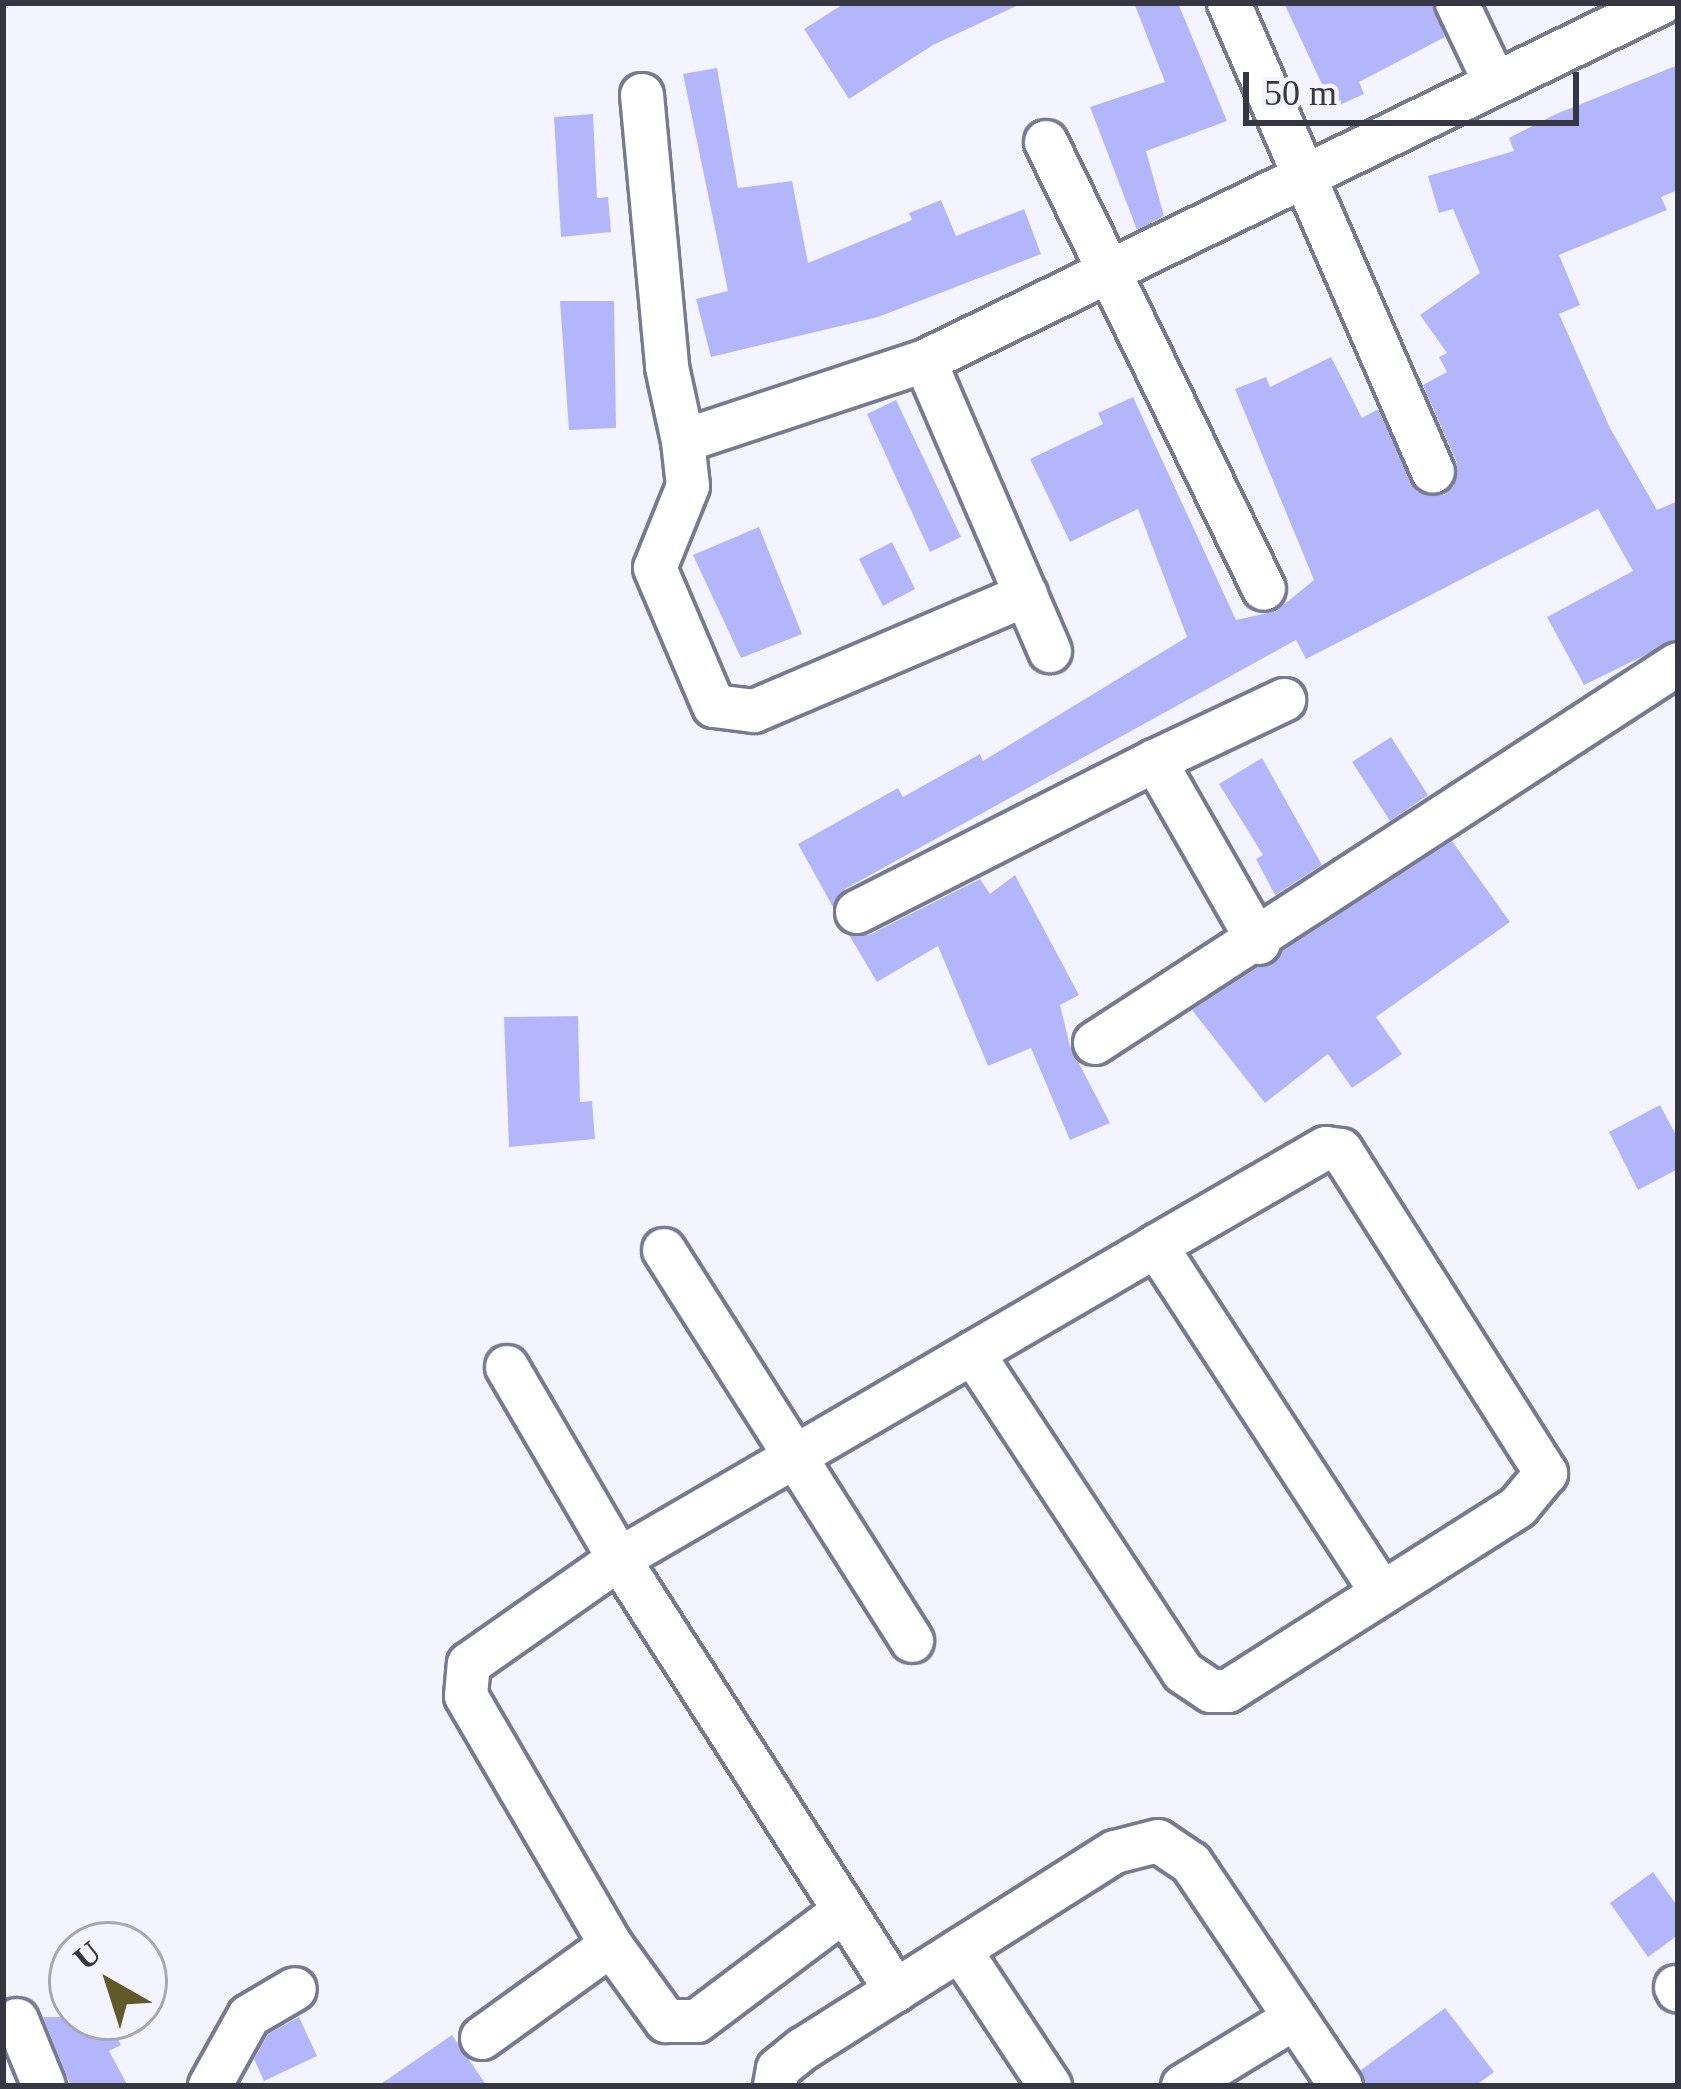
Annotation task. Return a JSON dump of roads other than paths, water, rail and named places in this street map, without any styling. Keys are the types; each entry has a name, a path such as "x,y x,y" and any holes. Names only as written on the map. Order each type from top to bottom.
{"street":[{"path":"1229,3 1433,472"},
{"path":"1457,3 1496,83"},
{"path":"683,441 925,361 1108,266 1661,3"},
{"path":"642,95 668,368 688,486 655,568 714,706 754,711 1026,595"},
{"path":"1046,142 1264,590"},
{"path":"925,361 1050,651"},
{"path":"1095,1043 1259,944 1678,664"},
{"path":"857,912 1284,700"},
{"path":"1155,761 1259,944"},
{"path":"841,1912 717,2008 678,2025 657,2012 611,1945 466,1696 463,1676 619,1558 1326,1148 1341,1150 1541,1457 1546,1473 1539,1488 1228,1691 1196,1685 973,1353"},
{"path":"1156,1246 1382,1593"},
{"path":"664,1250 912,1641"},
{"path":"507,1367 619,1558 841,1912 896,1991"},
{"path":"775,2086 778,2069 802,2049 1115,1852 1158,1841 1191,1863 1341,2086"},
{"path":"482,2038 611,1945"},
{"path":"960,1950 1050,2086"},
{"path":"210,2086 249,2016 295,1989"},
{"path":"1183,2086 1295,2018"},
{"path":"16,2020 44,2086"}]}
